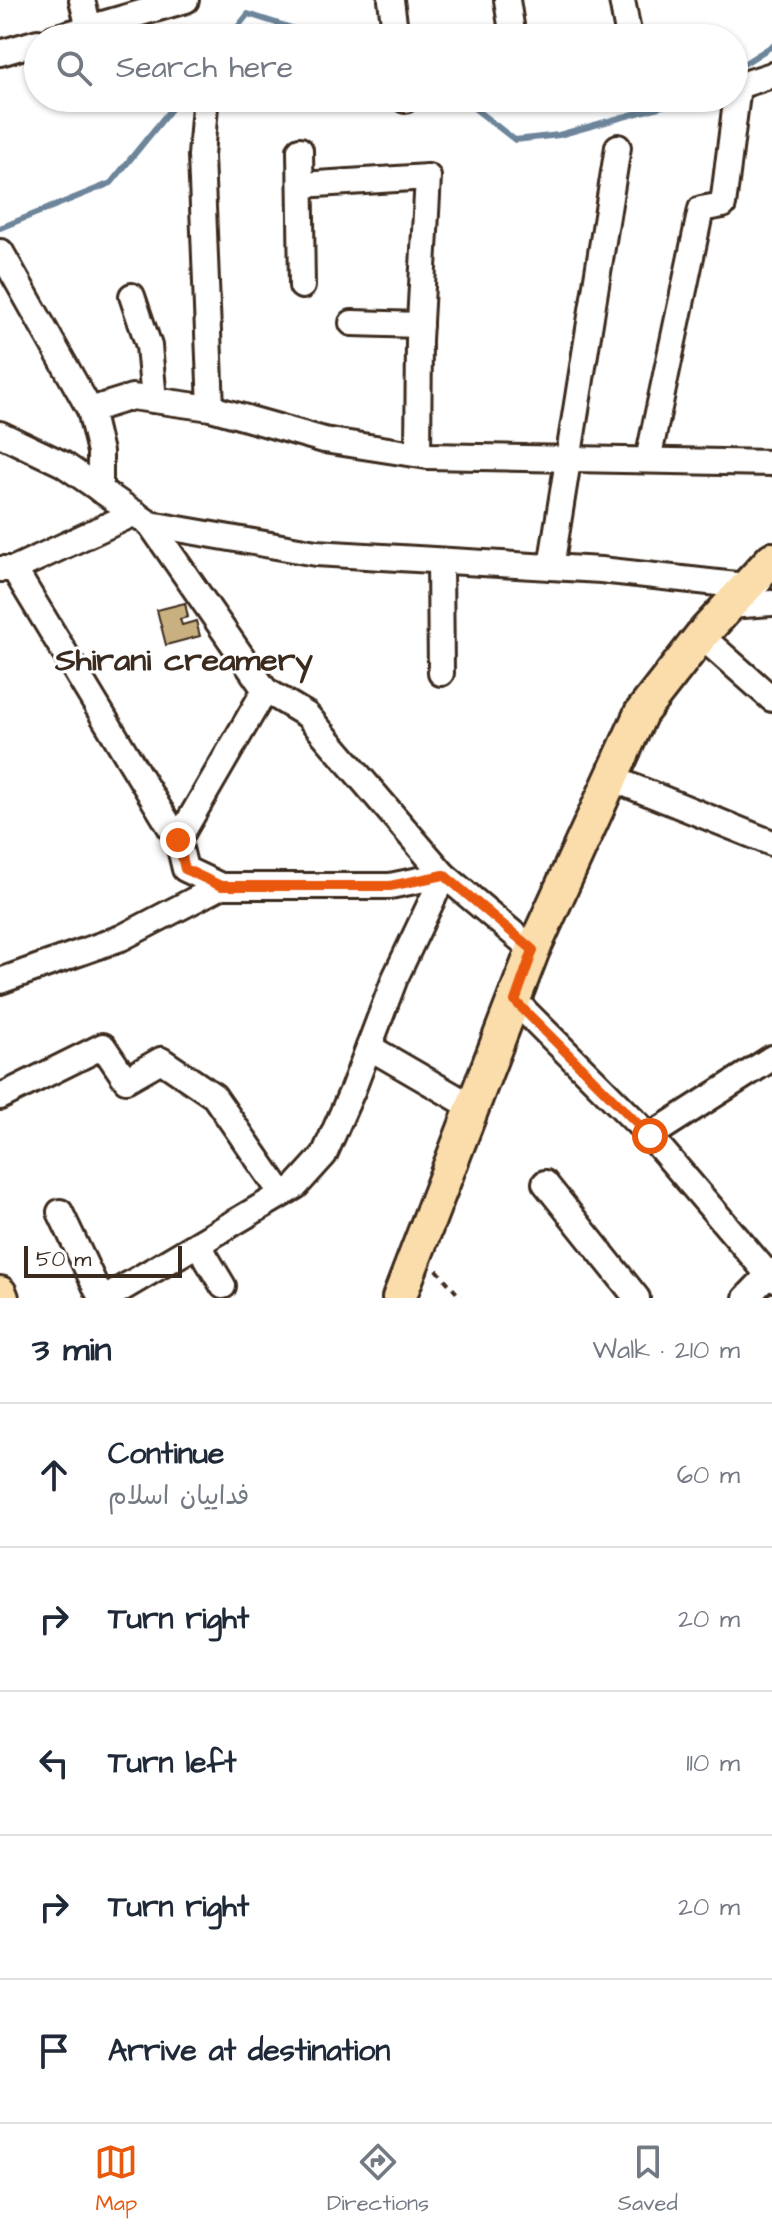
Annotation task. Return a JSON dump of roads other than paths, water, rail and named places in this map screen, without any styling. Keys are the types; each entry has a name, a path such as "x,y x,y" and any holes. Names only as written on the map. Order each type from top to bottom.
{"main road":[{"path":"399,1298 420,1251 533,950 641,713 701,636 748,590 772,559"}],"street":[{"path":"82,0 88,24"},
{"path":"103,24 186,0"},
{"path":"391,0 394,24"},
{"path":"507,0 511,24"},
{"path":"622,0 626,24"},
{"path":"0,53 24,46"},
{"path":"748,83 772,75"},
{"path":"204,112 201,156 211,408"},
{"path":"648,460 701,209 723,205 735,112"},
{"path":"551,567 618,147"},
{"path":"300,150 302,286"},
{"path":"301,185 428,177 420,325 418,454"},
{"path":"1,252 90,410 100,452 100,490"},
{"path":"132,296 149,346 154,400"},
{"path":"352,323 420,325"},
{"path":"90,410 132,397 211,408 324,440 418,454 772,463"},
{"path":"0,434 63,464 143,518 265,690 307,715 444,875 533,950"},
{"path":"444,875 390,886 221,886 185,869 178,840 7,569 143,518 316,553 551,567 748,590 772,603"},
{"path":"440,561 441,673"},
{"path":"701,636 772,699"},
{"path":"178,840 265,690"},
{"path":"611,778 772,843"},
{"path":"60,1212 104,1298 199,1246 296,1186 324,1155 395,978 444,875"},
{"path":"0,981 121,938 221,886"},
{"path":"515,1001 650,1136 771,1275 746,1298"},
{"path":"0,1097 103,1046 126,1080 161,1060 214,1096 282,1194"},
{"path":"369,1047 474,1108"},
{"path":"650,1136 772,1058"},
{"path":"545,1183 637,1298"},
{"path":"199,1246 223,1286"}],"waterway":[{"path":"240,24 248,14 279,24"},
{"path":"748,61 772,46"},
{"path":"0,228 111,183 169,112"},
{"path":"479,112 515,140 559,135 641,112"}],"district":[{"name":"Shirani creamery","path":"184,659"}]}
